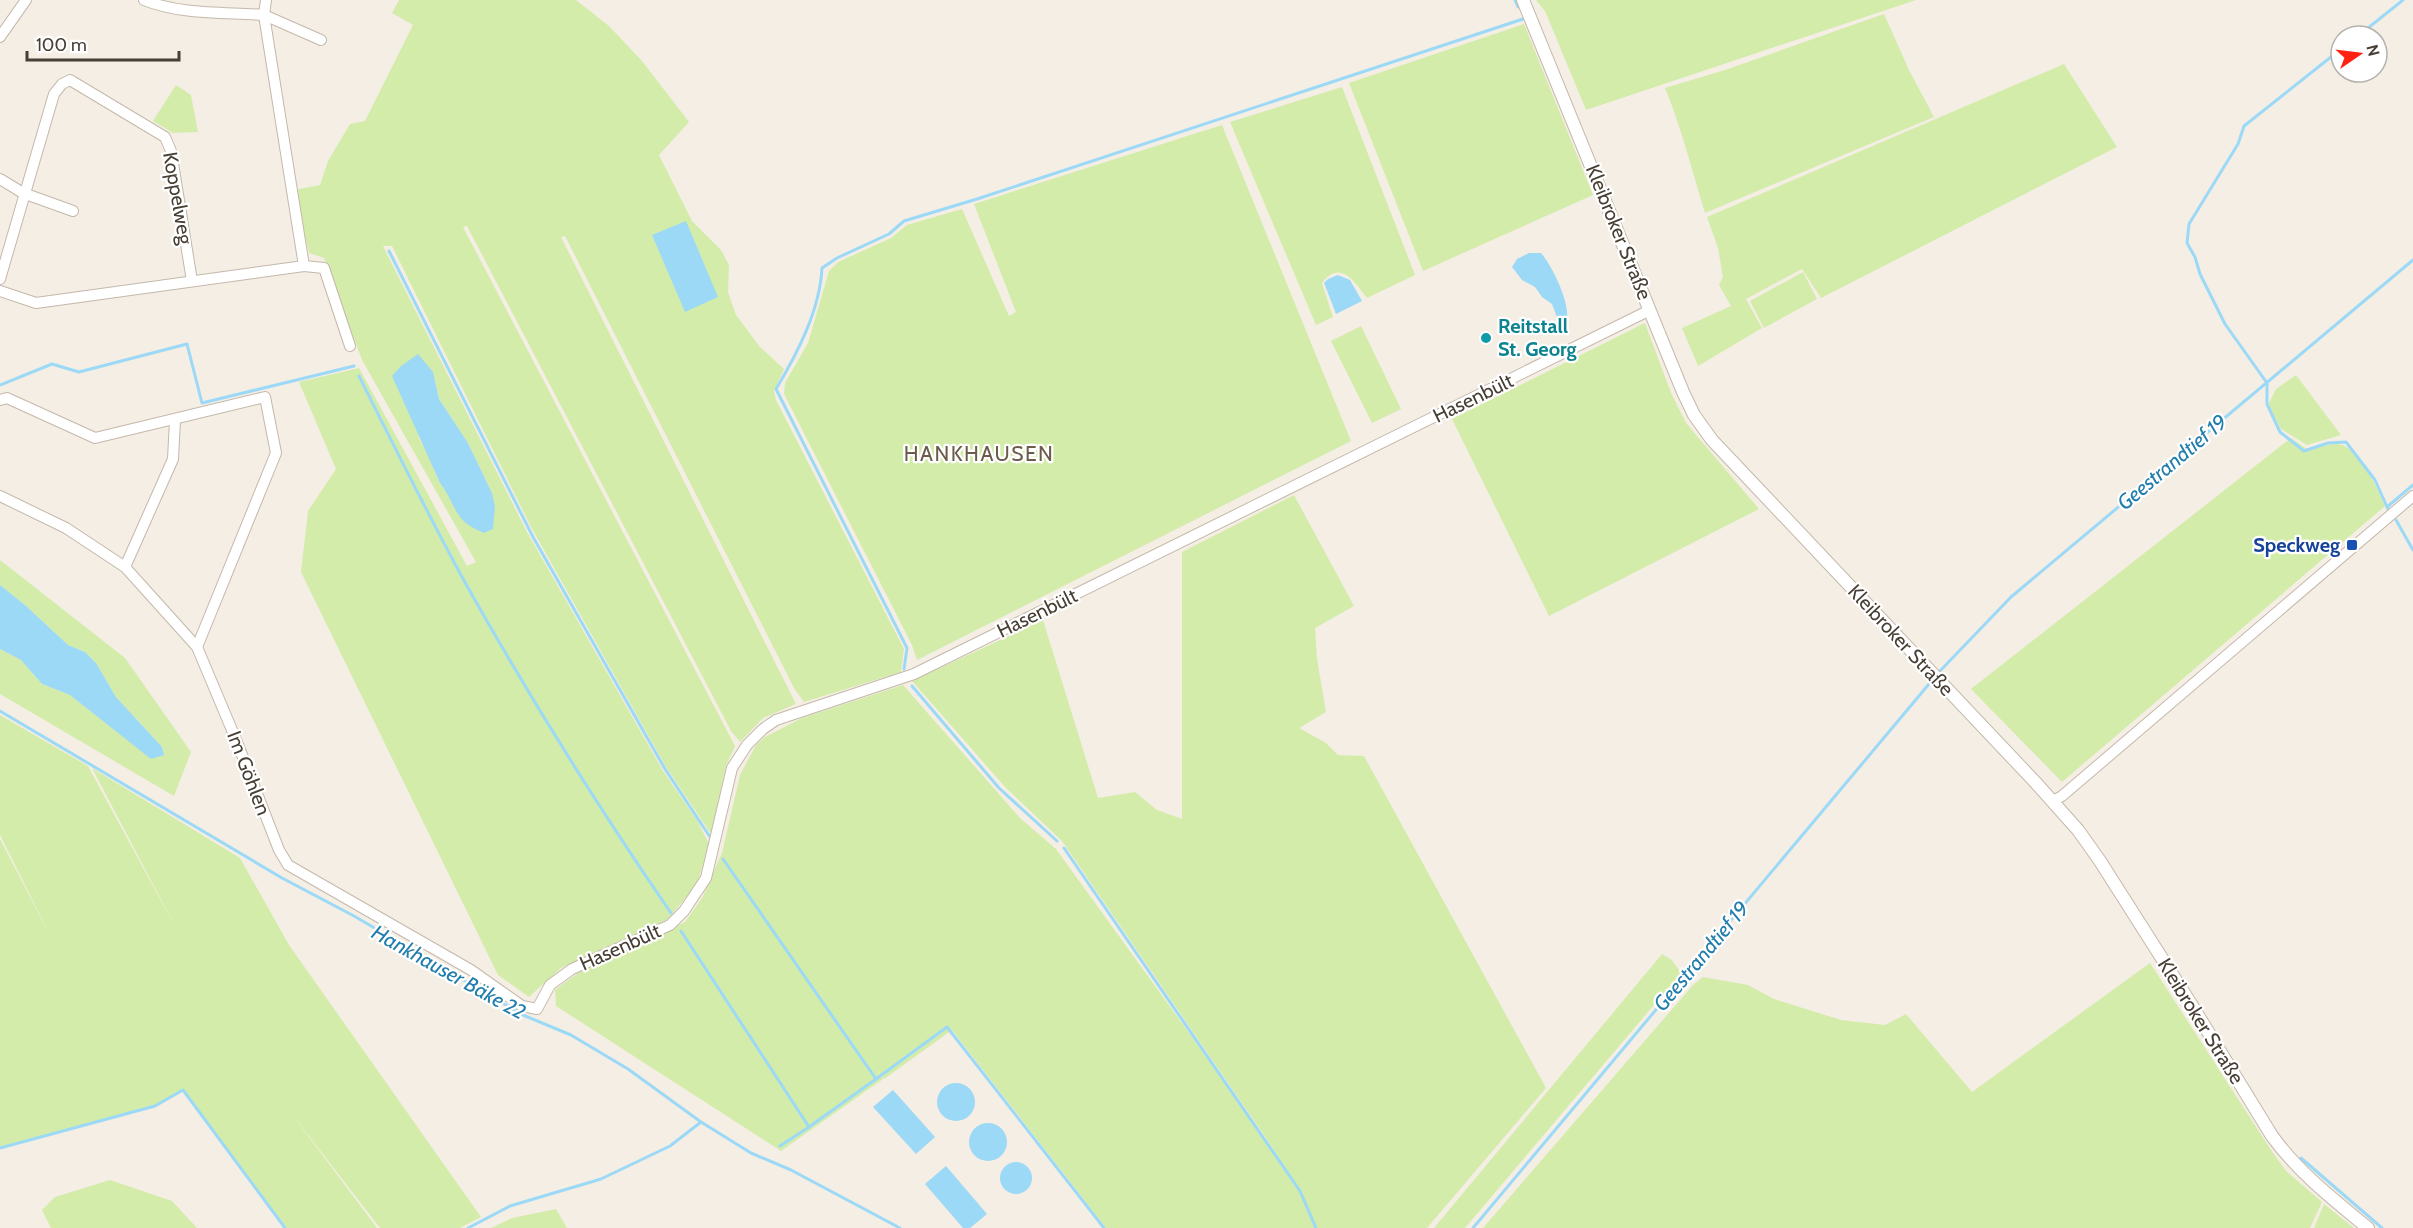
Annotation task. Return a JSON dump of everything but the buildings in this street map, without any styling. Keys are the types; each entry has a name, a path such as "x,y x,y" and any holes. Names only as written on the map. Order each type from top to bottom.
{"street":[{"path":"0,37 26,0"},
{"path":"144,0 196,11 264,15 321,40"},
{"path":"267,0 264,15 304,266"},
{"name":"Kleibroker Straße","path":"1523,0 1694,415 1712,440 2078,830 2100,861 2289,1161 2368,1228"},
{"name":"Koppelweg","path":"0,279 23,193 54,94 62,84 70,80 165,137 171,151 192,281"},
{"path":"0,180 23,193 73,211"},
{"path":"0,291 36,303 304,266 324,268 350,346"},
{"name":"Hasenbült","path":"537,1009 550,985 572,969 670,925 684,911 706,878 732,768 747,745 776,720 914,674 1650,310"},
{"path":"0,400 8,398 95,438 265,397 276,453 197,647"},
{"path":"125,567 172,459 175,420"},
{"name":"Im Göhlen","path":"0,496 66,528 125,567 197,647 279,850 288,865 471,970 522,1006 537,1009"},
{"path":"2053,801 2413,496"}],"green space":[{"path":"399,0 576,0 609,26 642,61 689,122 659,155 692,221 721,250 729,265 728,292 736,315 760,347 784,369 774,391 776,400 904,649 901,672 804,702 794,688 565,236 561,237 796,704 763,718 740,742 731,731 467,226 463,227 735,746 726,766 711,834 666,767 531,527 392,246 383,246 527,532 662,769 698,822 709,844 697,884 668,919 561,968 529,997 498,975 301,572 308,511 336,469 299,382 359,368 467,566 476,562 362,360 324,258 309,253 294,190 320,185 328,161 350,124 365,121 413,25 392,13","holes":["433,372 439,399 468,443 492,493 459,516 448,492 440,483 419,438"]},
{"path":"1536,0 1916,0 1586,110 1545,11"},
{"path":"1884,14 1909,70 1934,117 1705,213 1682,134 1665,88 1725,70"},
{"path":"1524,24 1593,195 1423,271 1349,83"},
{"path":"2064,64 2117,147 1821,298 1802,269 1746,299 1762,328 1698,366 1682,328 1731,306 1719,285 1723,277 1718,248 1707,217"},
{"path":"176,85 191,95 198,132 173,133 153,121"},
{"path":"1342,87 1415,275 1367,298 1347,276 1335,273 1329,276 1322,283 1333,317 1316,325 1230,122"},
{"path":"1222,125 1351,441 917,660 912,645 784,394 785,383 808,343 829,271 838,262 891,238 907,225 962,209 1009,316 1016,312 974,204"},
{"path":"1803,272 1817,299 1764,328 1750,301"},
{"path":"1645,323 1671,393 1686,423 1759,509 1549,616 1452,419"},
{"path":"1361,326 1401,409 1372,423 1331,341"},
{"path":"2296,375 2341,435 2307,445 2281,429 2268,405 2276,389"},
{"path":"2291,438 2308,450 2337,444 2352,451 2366,469 2385,506 2062,782 1971,689"},
{"path":"1294,495 1354,606 1315,628 1317,659 1326,712 1299,728 1326,743 1338,755 1364,756 1546,1088 1427,1228 1106,1228 952,1030 884,1079 877,1070 883,1079 781,1151 556,1006 555,990 582,970 685,922 702,898 722,853 740,775 756,745 765,737 802,718 903,685 1020,818 1056,849 1281,1160 1062,841 1006,788 912,681 1043,620 1098,798 1135,792 1157,810 1182,819 1182,552"},
{"path":"0,560 125,658 191,752 174,796 0,694 0,649 21,660 42,684 70,695 151,758 162,747 116,697 96,663 85,652 68,645 0,585"},
{"path":"0,715 88,766 179,934 92,768 240,858 289,945 481,1217 460,1228 380,1228 288,1109 377,1228 287,1228 182,1090 151,1107 0,1149 0,839 53,941 0,835"},
{"path":"1662,954 1672,960 1681,973 1465,1228 1434,1228"},
{"path":"2150,963 2286,1171 2322,1202 2310,1228 1483,1228 1693,985 1703,977 1748,985 1774,999 1841,1020 1885,1025 1906,1014 1972,1092"},
{"path":"110,1180 172,1201 197,1228 51,1228 42,1210 55,1197"},
{"path":"2324,1204 2354,1228 2314,1228"},
{"path":"556,1209 567,1228 491,1228 512,1218"}],"water":[{"path":"686,221 718,297 685,312 652,235"},
{"path":"1529,253 1541,253 1556,278 1567,311 1564,326 1560,325 1552,304 1542,297 1535,287 1522,280 1512,267 1517,259"},
{"path":"1338,275 1350,280 1362,301 1336,314 1324,283"},
{"path":"418,354 433,372 439,399 468,443 492,493 495,506 493,529 484,533 468,525 457,513 440,483 392,376 401,366"},
{"path":"0,585 68,645 85,652 96,663 116,697 162,747 164,755 151,759 70,695 42,684 21,660 0,649"},
{"path":"956,1083 970,1088 975,1102 970,1116 956,1121 942,1116 937,1102 942,1088"},
{"path":"893,1090 935,1137 916,1154 873,1107"},
{"path":"988,1123 1002,1128 1007,1142 1002,1156 988,1161 974,1156 969,1142 974,1128"},
{"path":"1016,1162 1028,1166 1032,1178 1028,1190 1016,1194 1004,1190 1000,1178 1004,1166"},
{"path":"946,1166 987,1214 970,1228 963,1228 925,1184"}],"waterway":[{"path":"1515,0 1518,7"},
{"path":"2373,24 2403,0"},
{"path":"904,669 907,648 776,389 792,361 812,316 822,268 837,258 889,234 904,221 1523,19"},
{"path":"2329,59 2244,126 2238,144 2189,224 2187,243 2225,324 2267,383 2267,404 2280,432 2304,451 2328,443 2346,442 2375,480 2388,509"},
{"path":"389,251 533,537 665,769 710,837"},
{"name":"Geestrandtief 19","path":"1939,672 2011,597 2413,260"},
{"path":"0,385 52,364 79,372 187,344 202,403 354,366"},
{"path":"359,376 439,534 491,628 565,752 671,913"},
{"path":"2387,507 2413,485"},
{"path":"2396,520 2413,550"},
{"name":"Geestrandtief 19","path":"1473,1228 1929,684"},
{"path":"912,686 999,788 1057,841"},
{"name":"Hankhauser Bäke 22","path":"0,711 282,878 354,916 523,1015 571,1035 628,1069 701,1122 751,1153 791,1170 900,1228"},
{"path":"1064,848 1300,1191 1316,1228"},
{"path":"723,859 876,1079 809,1127"},
{"path":"681,931 809,1127 780,1146"},
{"path":"876,1079 947,1027 1104,1228"},
{"path":"0,1148 155,1106 183,1090 285,1228"},
{"path":"468,1228 510,1206 601,1179 670,1146 701,1122"},
{"path":"2301,1158 2382,1228"}],"place":[{"name":"Reitstall St. Georg","path":"1486,338"},
{"name":"Speckweg","path":"2352,545"}],"district":[{"name":"HANKHAUSEN","path":"979,453"}]}
